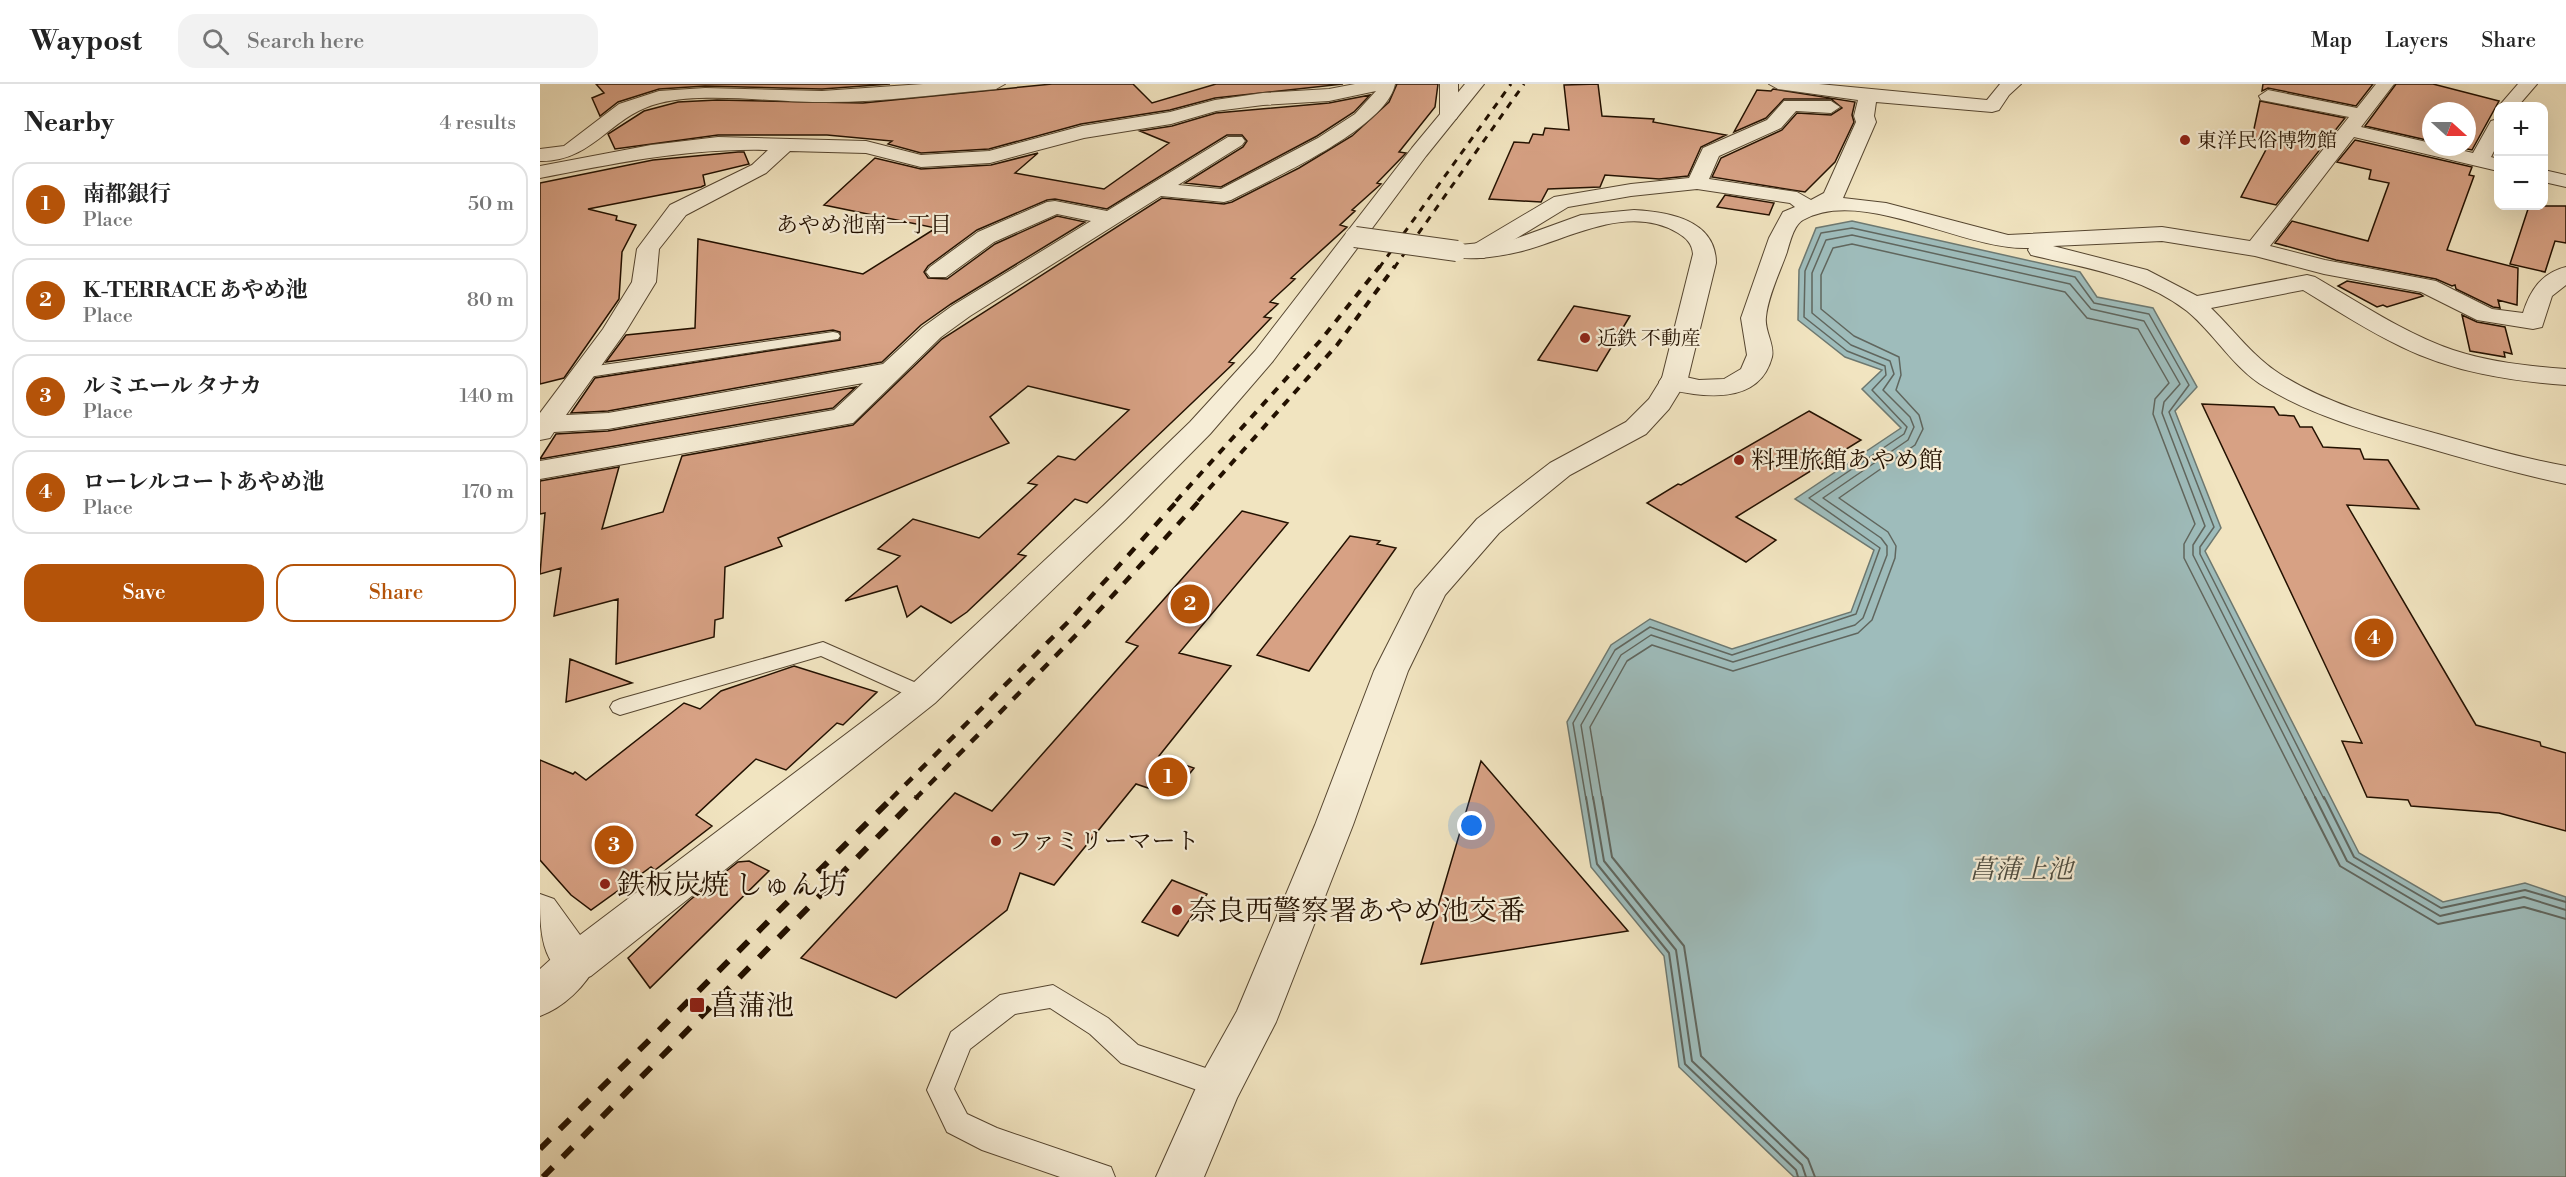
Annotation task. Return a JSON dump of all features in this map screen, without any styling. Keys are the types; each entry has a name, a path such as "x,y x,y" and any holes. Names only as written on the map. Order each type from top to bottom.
{"street":[{"path":"542,166 570,151 626,108 659,98 705,94 822,97 996,84"},
{"path":"542,166 707,145 786,144 866,147 921,161 990,157 1082,132 1171,118 1215,106 1263,99 1329,95 1381,84"},
{"path":"1155,189 1224,196 1325,142 1362,118 1384,94 1386,84"},
{"path":"1449,84 1449,115"},
{"path":"540,997 576,963 922,694 1105,522 1200,428 1264,356 1475,84"},
{"path":"1778,84 1867,103"},
{"path":"1697,183 1710,152 1774,124 1791,105 1867,103 1992,106 2002,91 2012,84"},
{"path":"2256,249 2287,213 2385,84"},
{"path":"2512,102 2528,84"},
{"path":"2268,96 2361,114"},
{"path":"1672,382 1699,388 1730,387 1752,373 1760,355 1753,318 1780,238 1791,217 1833,197 1866,122 1867,103"},
{"path":"2348,130 2489,163 2494,144"},
{"path":"540,470 843,417 932,332 961,311 1235,141"},
{"path":"541,427 614,331 644,282 648,249 678,210 759,169 786,144"},
{"path":"2548,177 2566,181"},
{"path":"1466,252 1562,202 1631,190 1697,183 1797,198 1809,209"},
{"path":"1809,209 1847,204 1886,209 2121,270 2157,284 2192,304 2246,360 2271,380 2320,403 2370,423 2481,455 2566,474"},
{"path":"938,272 986,237 1055,207 1109,218"},
{"path":"1180,1177 1220,1085 1254,1022 1334,825 1391,671 1431,590 1488,526 1551,476 1636,428 1660,403 1672,382 1694,311 1704,263 1704,246 1695,233 1674,223 1657,219 1621,216 1589,220 1522,245 1466,252 1355,237"},
{"path":"2008,242 2162,234 2256,249 2324,267 2428,286 2486,315 2533,322 2541,293 2566,274"},
{"path":"2192,304 2307,282 2393,333 2428,350 2521,374 2566,377"},
{"path":"541,427 608,421 889,371"},
{"path":"540,911 576,963"}],"lane":[{"path":"582,373 833,336"},
{"path":"620,707 823,649 922,694"},
{"path":"1101,1177 992,1140 957,1123 940,1090 960,1041 1009,1003 1053,996 1099,1026 1130,1054 1220,1085"}],"water":[{"name":"菖蒲上池","path":"1852,221 2080,272 2097,297 2153,308 2197,387 2175,411 2221,528 2205,551 2359,853 2443,902 2525,883 2566,897 2566,1177 1794,1177 1679,1067 1664,956 1591,867 1567,722 1611,645 1650,619 1732,649 1851,612 1874,550 1795,499 1901,428 1862,389 1882,370 1845,357 1798,320 1799,270 1816,228"}],"building":[{"path":"596,84 890,84 822,89 705,86 659,89 618,102 600,116 592,98 604,93"},
{"path":"1052,84 1133,84 1152,103 1216,84 1343,84 1215,98 1170,110 1081,124 989,149 921,153 888,144 892,141 827,135 718,135 615,149 608,134 644,111 678,102 717,100 863,103"},
{"path":"1397,84 1438,84 1435,107 1399,152 1406,153 1377,183 1381,184 1352,210 1355,211 1340,225 1347,227 1291,278 1295,279 1270,302 1278,304 1264,317 1271,318 1229,362 1234,363 1087,503 1075,499 1018,554 1026,556 967,612 951,623 921,606 907,617 897,586 845,601 900,556 878,549 913,519 979,538 1037,485 1028,483 1058,456 1075,460 1129,410 1028,386 990,417 1009,443 778,538 782,546 725,567 723,618 715,620 714,637 616,664 618,599 554,616 561,568 540,574 545,513 540,514 540,481 619,467 602,529 663,512 682,456 853,425 942,339 1162,198 1224,204 1232,202 1299,168 1352,136 1389,102"},
{"path":"1598,84 1602,116 1654,119 1653,122 1726,135 1701,147 1688,176 1659,179 1605,175 1600,187 1548,189 1541,202 1489,199 1514,142 1529,143 1533,134 1543,135 1545,128 1569,130 1564,85"},
{"path":"2263,84 2373,84 2356,106 2268,88 2262,91"},
{"path":"2396,84 2433,84 2499,101 2494,102 2494,110 2476,143 2476,102 2422,102 2422,139 2365,126"},
{"path":"1773,89 1855,102 1852,115 1854,122 1835,162 1805,192 1712,177 1721,158 1782,130 1797,113 1831,115 1842,108 1831,99 1784,99 1766,118 1734,132 1757,90 1771,91"},
{"path":"1370,95 1354,112 1317,136 1221,187 1185,183 1243,147 1247,141 1242,135 1227,135 1107,209 1055,199 1047,200 977,230 928,266 924,272 928,278 947,279 995,244 1057,216 1085,222 951,304 921,325 882,362 608,411 571,413 595,378 840,340 840,332 833,330 606,362 626,335 695,328 698,239 863,274 936,228 824,205 875,158 921,169 991,165 1038,153 1015,173 1104,189 1169,143 1140,131 1172,126 1216,113 1329,103"},
{"path":"2260,101 2345,118 2276,205 2241,197 2270,142 2252,138"},
{"path":"2355,140 2472,167 2469,175 2474,176 2447,250 2518,268 2517,305 2498,300 2500,308 2493,307 2456,289 2455,285 2452,286 2436,279 2336,260 2275,243 2292,221 2368,241 2389,183 2369,179 2371,170 2337,162"},
{"path":"744,152 749,164 703,175 705,185 701,187 588,209 617,216 616,220 636,225 622,252 619,299 564,378 540,384 540,183 653,160"},
{"path":"1725,195 1774,203 1769,215 1717,207"},
{"path":"2548,206 2566,206 2566,243 2555,241 2545,272 2510,264 2528,210 2548,210"},
{"path":"2347,281 2423,296 2387,307 2383,305 2377,307 2338,286"},
{"name":"近鉄 不動産","path":"1574,306 1630,316 1597,371 1538,360"},
{"path":"2462,315 2477,322 2505,327 2512,354 2504,352 2505,357 2470,351"},
{"path":"856,387 833,408 540,459 556,434 608,431"},
{"path":"2202,404 2274,407 2279,415 2294,416 2300,427 2312,427 2323,447 2360,449 2364,459 2388,460 2419,509 2347,505 2476,725 2540,742 2541,746 2566,753 2566,831 2499,813 2411,806 2408,800 2367,797 2342,741 2362,743"},
{"path":"1809,411 1861,440 1736,517 1776,540 1746,562 1647,503 1678,484 1681,485"},
{"path":"1242,511 1288,523 1179,653 1231,666 1159,756 1194,768 1172,796 1136,784 1054,885 1020,873 1007,910 896,998 801,958 955,793 992,811 1138,646 1126,642"},
{"path":"1350,536 1380,541 1377,544 1396,548 1309,671 1257,655"},
{"path":"570,659 632,683 566,702"},
{"path":"794,666 877,692 843,725 837,723 786,770 756,759 696,815 712,826 655,870 651,867 591,910 571,895 540,860 540,760 573,774 575,772 586,780 684,703 700,709 721,691"},
{"path":"1481,761 1628,931 1421,964"},
{"path":"749,861 769,871 650,988 628,958 690,900 738,862"},
{"path":"1172,880 1207,894 1178,936 1142,922"}],"railway":[{"path":"1379,268 1511,84"},
{"path":"1394,268 1524,84"},
{"path":"1176,501 1320,341 1380,266"},
{"path":"1198,501 1337,345 1395,266"},
{"path":"893,797 1068,622 1178,500"},
{"path":"915,799 1083,628 1200,500"},
{"path":"540,1149 893,797"},
{"path":"543,1177 917,797"}],"place":[{"name":"東洋民俗博物館","path":"2185,140"},
{"name":"近鉄 不動産","path":"1585,338"},
{"name":"料理旅館あやめ館","path":"1739,460"},
{"name":"K-TERRACE あやめ池","path":"1190,604"},
{"name":"ローレルコートあやめ池","path":"2374,638"},
{"name":"南都銀行","path":"1168,777"},
{"name":"ファミリーマート","path":"996,841"},
{"name":"ルミエール タナカ","path":"614,845"},
{"name":"鉄板炭焼 しゅん坊","path":"605,884"},
{"name":"奈良西警察署あやめ池交番","path":"1177,910"},
{"name":"菖蒲池","path":"697,1005"}],"district":[{"name":"あやめ池南一丁目","path":"864,224"}]}
